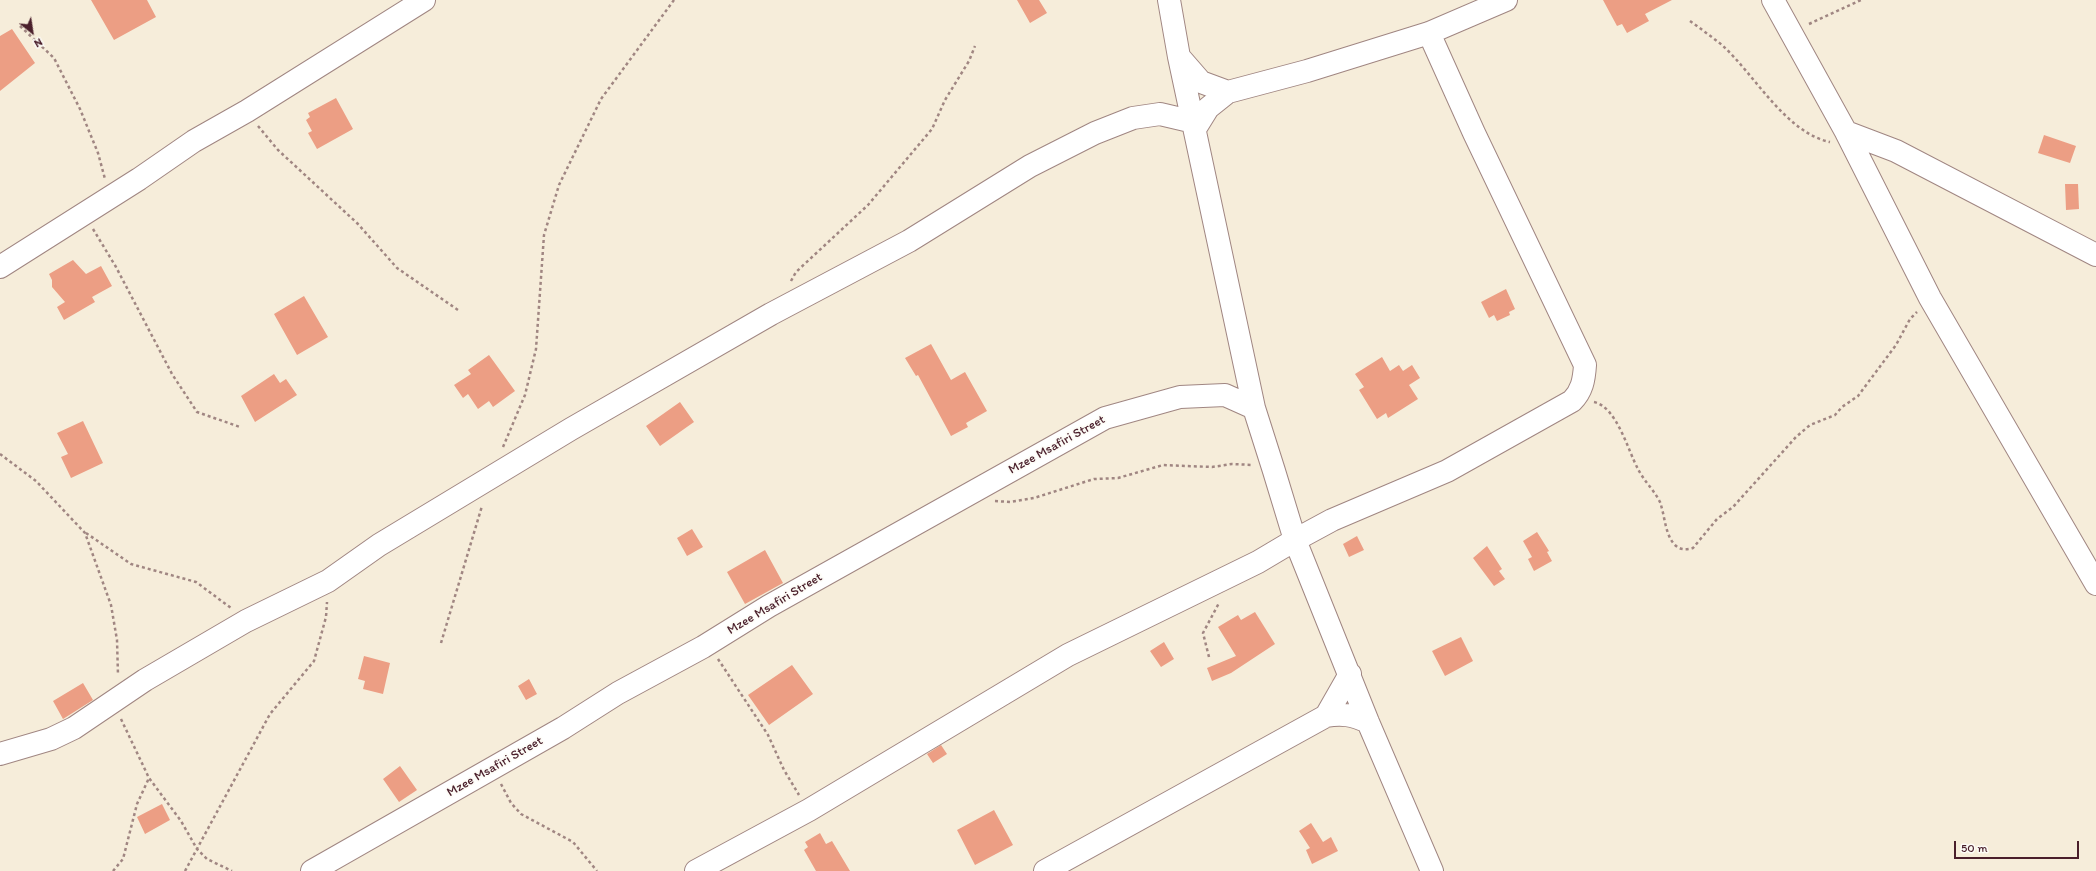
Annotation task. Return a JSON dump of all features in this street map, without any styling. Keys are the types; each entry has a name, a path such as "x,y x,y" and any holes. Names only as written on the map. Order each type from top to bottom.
{"street":[{"path":"0,267 110,197 194,140 247,111 424,0"},
{"path":"1169,0 1179,57 1254,408 1295,540 1368,722 1432,871"},
{"path":"1194,125 1208,108 1228,92 1307,71 1429,33 1506,0"},
{"path":"1773,0 1850,140 1930,298 2096,584"},
{"path":"696,871 809,810 1068,655 1258,562 1332,520 1447,471 1572,401 1579,393 1584,377 1585,365 1474,133 1429,33"},
{"path":"1179,57 1201,82 1228,92"},
{"path":"0,754 51,739 74,728 145,680 246,621 328,581 379,545 489,480 571,429 771,314 910,241 1030,166 1095,133 1133,118 1160,114 1194,125"},
{"path":"1850,140 1896,151 2096,255"},
{"name":"Mzee Msafiri Street","path":"312,871 563,728 618,693 703,647 769,606 1105,418 1180,397 1225,395 1254,408"},
{"path":"1326,716 1350,674"},
{"path":"1045,871 1326,716 1340,713 1368,722"}],"path":[{"path":"501,452 525,395 536,349 544,235 559,185 601,99 674,0"},
{"path":"1791,32 1861,0"},
{"path":"1690,21 1722,46 1797,125 1818,140 1850,140"},
{"path":"20,26 54,58 80,109 98,153 110,197"},
{"path":"789,284 796,272 868,205 932,129 946,100 969,61 975,46"},
{"path":"247,111 278,150 358,224 398,268 458,310"},
{"path":"84,213 116,267 172,374 197,412 240,427"},
{"path":"1572,401 1589,401 1605,406 1627,442 1637,468 1653,490 1660,503 1672,541 1680,549 1692,548 1717,518 1733,506 1796,436 1810,425 1835,415 1842,407 1858,396 1896,345 1910,319 1930,298"},
{"path":"0,454 36,481 85,533 131,564 196,582 240,614 246,621"},
{"path":"992,501 1010,502 1034,498 1094,479 1118,478 1163,465 1212,467 1248,464 1274,471"},
{"path":"441,643 489,480"},
{"path":"85,533 111,605 117,640 115,701 149,778 181,821 197,849 207,859 232,871"},
{"path":"1209,657 1203,633 1224,596 1222,580"},
{"path":"185,871 270,714 314,660 326,617 328,581"},
{"path":"703,647 719,660 768,736 784,770 809,810"},
{"path":"492,768 511,803 521,814 573,842 597,871"},
{"path":"113,871 124,859 137,804 149,778"}],"building":[{"path":"91,0 147,0 156,17 114,40"},
{"path":"1017,0 1039,0 1047,13 1030,23"},
{"path":"1603,0 1672,0 1645,14 1649,21 1627,33 1622,24 1617,26"},
{"path":"12,29 35,63 0,91 0,36"},
{"path":"336,98 353,129 317,149 308,133 312,131 306,120 310,117 308,113"},
{"path":"2044,135 2076,146 2070,163 2038,153"},
{"path":"2065,184 2078,184 2079,209 2066,210"},
{"path":"73,260 86,274 101,266 112,286 92,297 95,302 64,320 57,307 65,302 52,287 52,280 49,274"},
{"path":"1506,289 1515,309 1509,312 1510,315 1497,321 1494,315 1489,318 1481,302"},
{"path":"304,296 328,337 297,355 274,314"},
{"path":"931,344 951,380 965,372 987,411 966,423 968,427 951,436 918,375 916,376 905,358"},
{"path":"489,355 515,391 493,407 489,401 478,409 468,394 463,398 454,385 471,374 468,370"},
{"path":"1382,357 1390,371 1399,365 1403,371 1412,365 1420,378 1409,385 1418,399 1388,418 1386,413 1377,419 1359,390 1364,387 1355,374"},
{"path":"274,374 280,383 286,379 297,395 255,422 241,396"},
{"path":"680,402 694,422 660,446 646,426"},
{"path":"83,421 103,463 71,478 61,457 68,454 57,433"},
{"path":"692,529 703,547 687,556 677,538"},
{"path":"1537,532 1549,551 1547,552 1552,561 1534,571 1528,559 1532,557 1523,541"},
{"path":"1357,536 1364,550 1349,557 1343,544"},
{"path":"1487,546 1502,569 1499,571 1505,579 1494,586 1473,558"},
{"path":"765,550 783,583 745,604 727,572"},
{"path":"1255,612 1275,644 1231,673 1212,681 1207,668 1236,656 1218,627 1238,615 1241,620"},
{"path":"1461,637 1473,661 1445,676 1432,651"},
{"path":"1164,642 1174,659 1161,667 1150,651"},
{"path":"364,656 390,663 383,694 363,689 365,681 358,679"},
{"path":"792,665 813,694 769,725 748,695"},
{"path":"529,679 537,694 526,700 518,686"},
{"path":"83,683 93,700 63,719 53,701"},
{"path":"941,745 947,754 933,763 927,754"},
{"path":"400,766 417,790 399,802 383,779"},
{"path":"162,804 170,820 145,834 137,817"},
{"path":"994,810 1013,845 975,865 957,830"},
{"path":"1311,823 1323,842 1331,837 1338,851 1312,864 1306,850 1310,848 1299,831"},
{"path":"820,833 826,844 832,841 850,871 816,871 804,850 808,847 805,842"}]}
